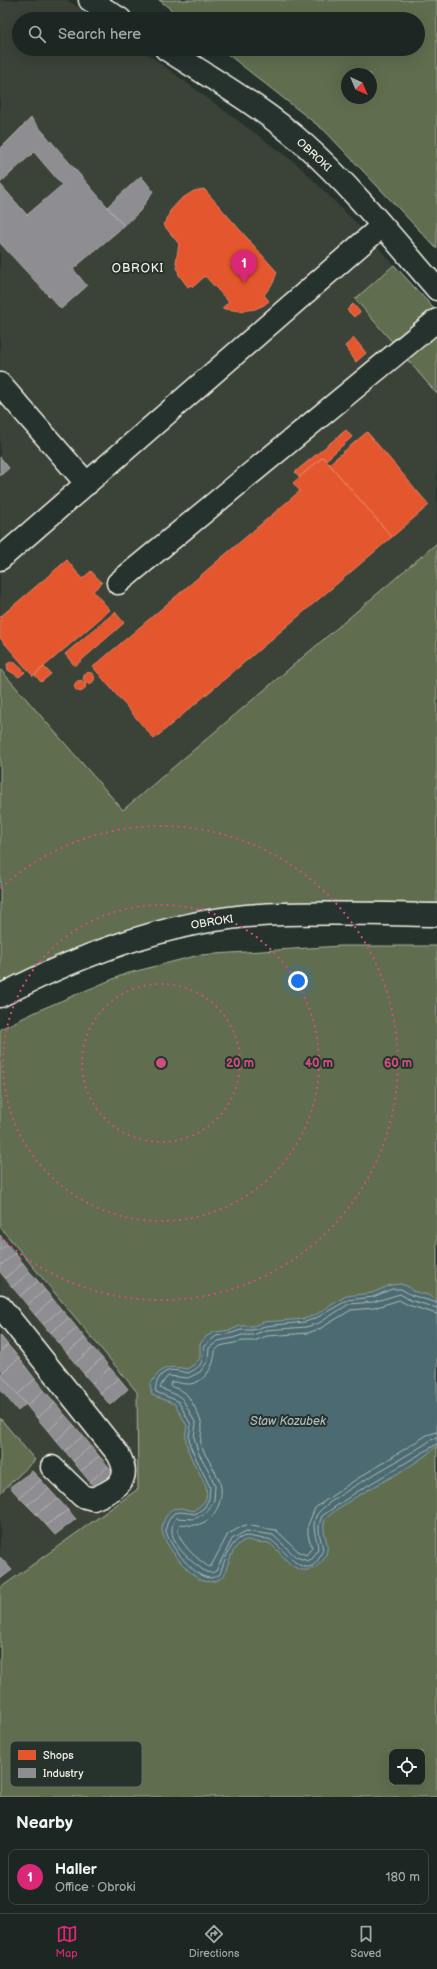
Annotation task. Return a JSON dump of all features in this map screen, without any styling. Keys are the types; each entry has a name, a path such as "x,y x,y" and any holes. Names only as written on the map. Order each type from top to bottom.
{"street":[{"path":"90,0 109,12"},
{"name":"OBROKI","path":"177,56 248,102 283,127 323,161 437,289"},
{"path":"0,559 382,226"},
{"path":"118,583 437,320"},
{"path":"0,384 87,484"},
{"name":"OBROKI","path":"0,996 27,982 90,955 182,926 261,915 437,915"},
{"path":"0,1306 118,1454 125,1466 124,1478 116,1486 93,1499 82,1496 52,1468"}],"shaded area":[{"path":"0,0 67,0 86,12 12,12 12,56 150,56 298,165 365,232 394,265 355,300 437,394 437,543 123,810 0,669"},
{"path":"0,1227 137,1392 138,1490 0,1588 0,1493 35,1460 0,1418"}],"green space":[{"path":"159,0 437,0 437,249 325,131 230,56 425,56 425,12 174,12"},
{"path":"394,265 437,312 437,394 355,299"},
{"path":"437,543 437,904 264,904 0,985 0,669 123,810"},
{"path":"340,946 437,946 437,1797 0,1797 0,1588 138,1489 137,1392 0,1227 0,1029 44,1008 125,974 199,955"},
{"path":"0,1418 35,1460 0,1493"}],"water":[{"name":"Staw Kozubek","path":"401,1284 409,1287 412,1291 428,1295 437,1300 437,1446 410,1466 338,1508 325,1519 324,1529 327,1552 319,1565 314,1568 300,1570 289,1563 269,1543 248,1540 243,1541 235,1549 229,1560 224,1576 212,1582 199,1579 178,1560 167,1543 162,1527 165,1518 172,1509 182,1508 193,1511 204,1502 207,1491 187,1448 187,1426 175,1404 152,1395 150,1385 154,1379 161,1371 165,1369 174,1367 187,1369 195,1364 200,1358 200,1344 207,1336 215,1332 231,1330 240,1326 253,1326 263,1322 304,1319 315,1315 346,1296 372,1293 391,1285"}],"building: Shops":[{"path":"204,189 277,272 273,283 264,295 269,301 264,305 255,309 241,311 222,308 229,302 205,276 193,287 191,285 188,287 179,275 176,262 179,244 163,224 166,222 170,211 181,199 194,191"},
{"path":"353,304 360,312 354,317 347,310"},
{"path":"354,338 366,353 356,362 345,346"},
{"path":"346,430 352,437 326,460 323,457 299,477 295,472"},
{"path":"367,432 429,505 392,537 329,464"},
{"path":"323,457 392,537 154,739 93,667 300,491 293,483"},
{"path":"67,560 82,579 91,571 102,583 93,591 110,610 33,676 0,638 0,617"},
{"path":"115,612 124,623 75,666 65,654"},
{"path":"13,661 25,672 19,677 8,670 7,664"},
{"path":"44,667 51,674 41,682 35,675"},
{"path":"89,672 93,674 95,678 93,682 89,684 85,682 83,678 85,674"},
{"path":"80,680 84,682 86,686 84,690 80,692 76,690 74,686 76,682"}],"building: Industry":[{"path":"31,118 124,226 73,269 87,286 61,309 0,243 0,184 27,215 62,185 34,152 0,183 0,149"},
{"path":"141,176 153,191 140,211 124,226 107,207"},
{"path":"0,457 9,468 0,476"},
{"path":"0,1235 7,1244 0,1250"},
{"path":"7,1244 15,1253 0,1266 0,1250"},
{"path":"15,1253 23,1263 5,1278 0,1272 0,1266"},
{"path":"23,1263 30,1272 12,1287 5,1278"},
{"path":"30,1272 38,1281 20,1296 12,1287"},
{"path":"38,1281 45,1290 27,1305 20,1296"},
{"path":"45,1290 53,1299 35,1315 27,1305"},
{"path":"53,1299 61,1309 43,1324 35,1315"},
{"path":"61,1309 69,1318 50,1333 43,1324"},
{"path":"69,1318 77,1328 59,1343 50,1333"},
{"path":"77,1328 85,1338 67,1353 59,1343"},
{"path":"0,1335 8,1345 0,1351"},
{"path":"85,1338 93,1348 75,1363 67,1353"},
{"path":"8,1345 19,1358 3,1372 0,1368 0,1351"},
{"path":"93,1348 102,1358 84,1374 75,1363"},
{"path":"19,1358 35,1379 18,1394 0,1374"},
{"path":"102,1358 110,1368 92,1383 84,1374"},
{"path":"110,1368 119,1378 100,1393 92,1383"},
{"path":"0,1374 26,1404 18,1411 0,1389"},
{"path":"119,1378 128,1389 110,1405 100,1393"},
{"path":"35,1379 44,1390 27,1406 18,1394"},
{"path":"44,1390 55,1403 37,1418 27,1406"},
{"path":"55,1403 65,1415 48,1431 37,1418"},
{"path":"65,1415 74,1425 56,1441 48,1431"},
{"path":"74,1425 83,1436 65,1451 56,1441"},
{"path":"83,1436 91,1446 73,1461 65,1451"},
{"path":"91,1446 99,1456 81,1471 73,1461"},
{"path":"99,1456 108,1466 90,1482 81,1471"},
{"path":"108,1466 116,1477 98,1492 90,1482"},
{"path":"32,1471 41,1480 19,1497 10,1487"},
{"path":"41,1480 49,1489 27,1505 19,1497"},
{"path":"49,1489 58,1499 36,1514 27,1505"},
{"path":"58,1499 68,1510 46,1525 36,1514"},
{"path":"68,1510 76,1519 55,1535 46,1525"},
{"path":"0,1557 12,1570 0,1579"}],"place":[{"name":"Haller","path":"244,283"}],"district":[{"name":"OBROKI","path":"138,268"}]}
